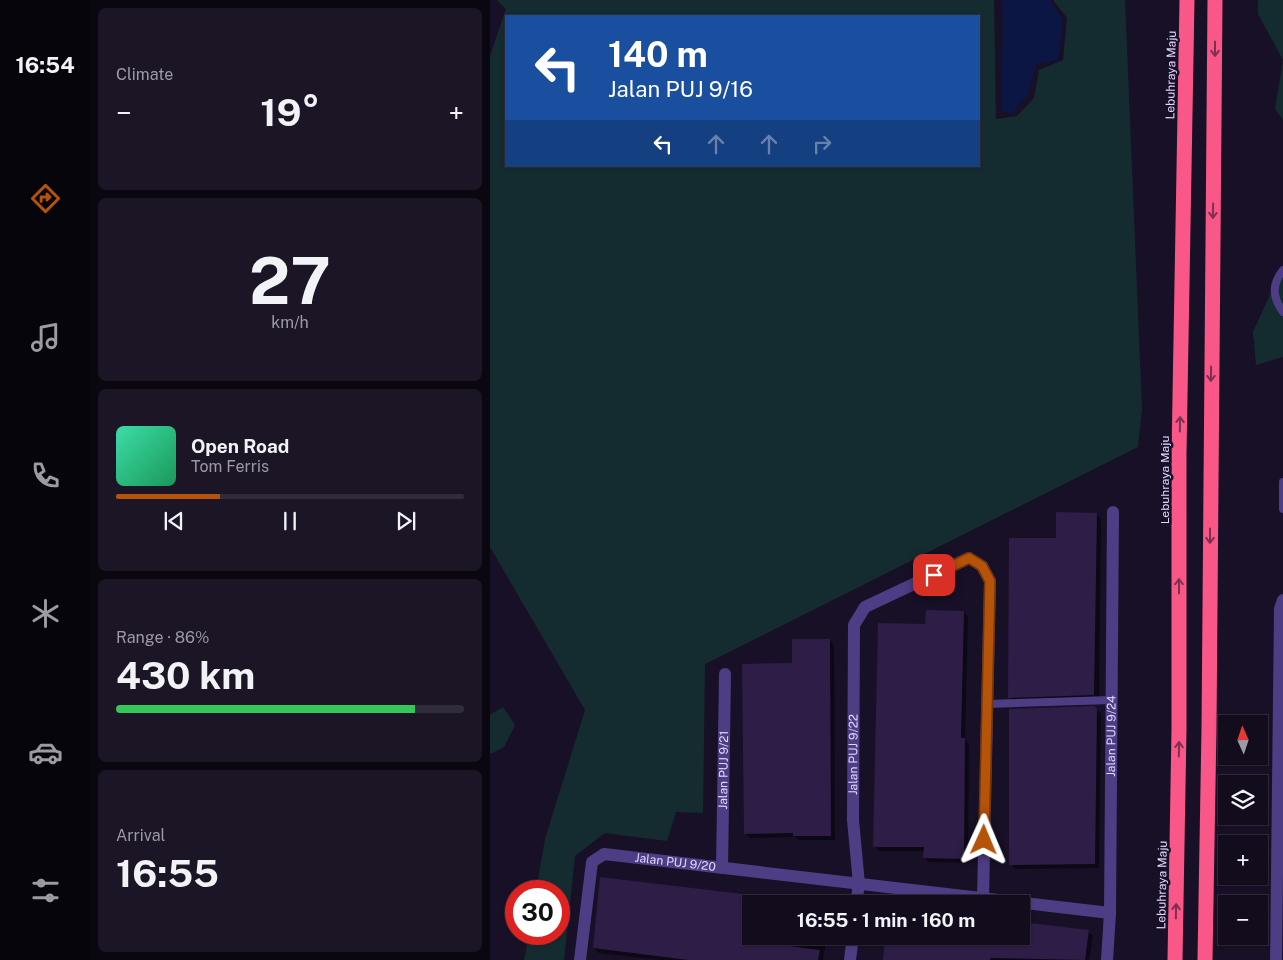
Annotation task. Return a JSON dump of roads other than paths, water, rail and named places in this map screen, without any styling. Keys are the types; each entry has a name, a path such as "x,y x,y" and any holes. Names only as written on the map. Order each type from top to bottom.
{"highway":[{"name":"Lebuhraya Maju","path":"1176,960 1180,453 1187,0"},
{"path":"1205,960 1209,728 1215,0"}],"street":[{"name":"Jalan PUJ 9/24","path":"1106,960 1110,913 1113,512"},
{"name":"Jalan PUJ 9/22","path":"857,895 859,884 853,820 854,624 865,607 969,558 982,566 990,581 987,704"},
{"path":"1276,960 1280,885 1280,609 1283,600"},
{"name":"Jalan PUJ 9/21","path":"722,868 725,674"},
{"path":"983,895 987,704"},
{"name":"Jalan PUJ 9/20","path":"580,960 592,862 604,854 956,895"},
{"name":"Jalan PUJ 9/20","path":"1030,904 1110,913"},
{"path":"850,960 852,945"}],"lane":[{"path":"1283,270 1277,278 1274,290 1276,302 1283,312"},
{"path":"1283,482 1283,509"},
{"path":"987,704 1111,700"}]}
